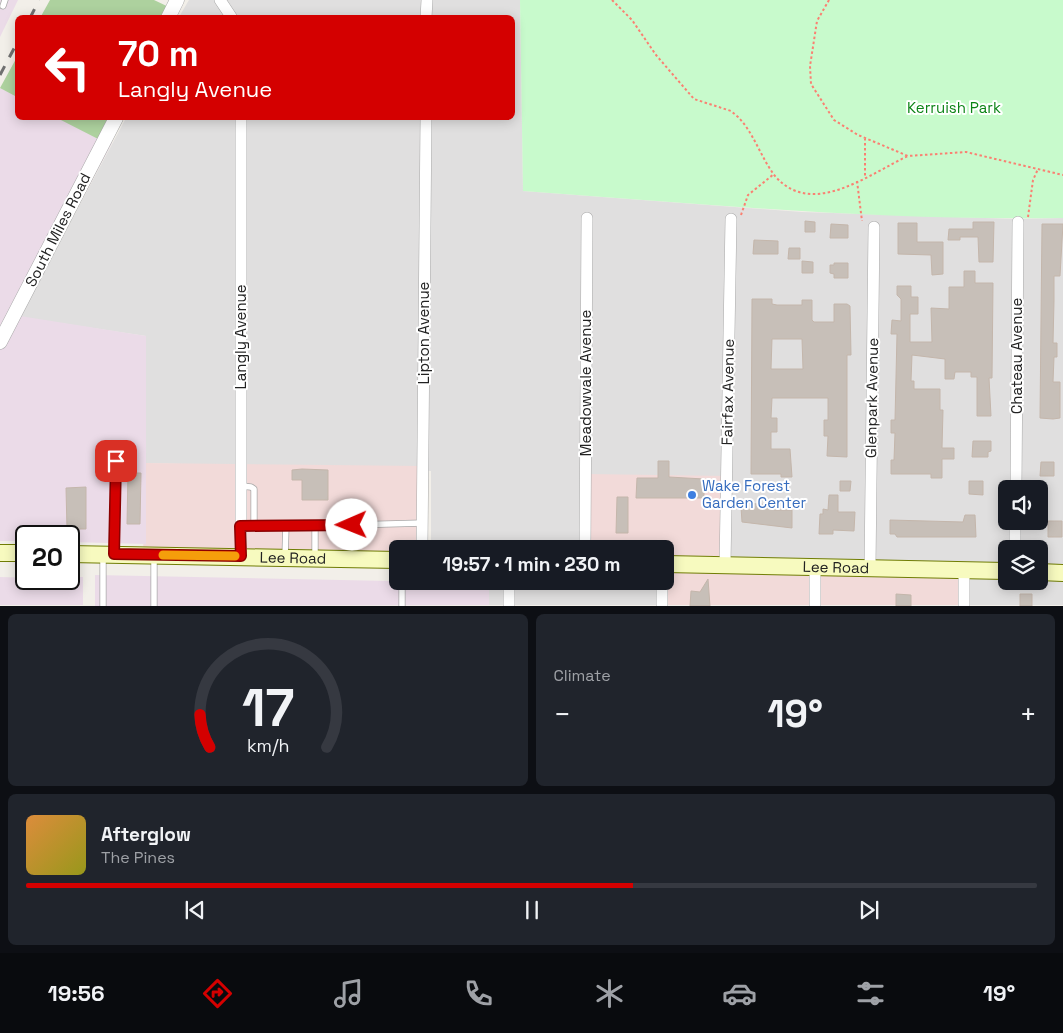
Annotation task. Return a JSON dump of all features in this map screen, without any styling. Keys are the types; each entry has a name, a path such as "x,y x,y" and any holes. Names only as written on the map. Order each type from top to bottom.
{"main road":[{"path":"0,553 15,553"},
{"name":"Lee Road","path":"80,554 389,560"},
{"name":"Lee Road","path":"674,564 998,571"},
{"path":"1048,572 1063,573"}],"street":[{"path":"170,15 177,0"},
{"path":"220,0 230,15"},
{"path":"426,15 427,0"},
{"name":"South Miles Road","path":"0,342 115,120"},
{"name":"Langly Avenue","path":"241,120 241,556"},
{"name":"Lipton Avenue","path":"422,540 426,120"},
{"name":"Meadowvale Avenue","path":"585,540 587,218"},
{"name":"Fairfax Avenue","path":"725,565 735,219"},
{"name":"Chateau Avenue","path":"1016,480 1023,220"},
{"name":"Glenpark Avenue","path":"870,568 874,227"},
{"path":"815,567 815,606"},
{"path":"964,570 964,606"},
{"path":"509,590 509,606"},
{"path":"662,590 662,606"}],"lane":[{"path":"102,606 109,554 116,461"},
{"path":"241,486 251,487 254,490 254,526"},
{"path":"240,526 423,523"},
{"path":"285,557 286,525"},
{"path":"315,526 315,558"},
{"path":"154,554 154,606"},
{"path":"402,590 402,606"}],"path":[{"path":"612,0 632,20 656,55 694,99 731,112 740,120 774,174 789,187 810,195 824,194 857,181 908,156 966,152 1063,175"},
{"path":"829,0 817,20 815,29 810,66 811,84 834,120 865,138 908,156"},
{"path":"865,138 865,177"},
{"path":"1023,220 1038,168"},
{"path":"735,219 748,195 774,174"},
{"path":"857,181 862,221"}],"shaded area":[{"path":"0,0 18,0 0,37"},
{"path":"189,0 520,0 523,191 802,212 1016,219 1063,218 1063,605 489,605 489,590 674,590 674,540 431,540 431,471 146,463 146,336 20,317 125,120 515,120 515,15 180,15"},
{"path":"0,88 15,95 15,120 64,120 112,143 20,316 146,336 146,544 80,542 80,525 15,525 15,541 0,541"},
{"path":"146,463 423,466 422,540 389,540 389,560 143,554"},
{"path":"586,474 727,476 725,565 964,570 964,605 662,605 664,590 674,590 674,540 585,540"},
{"path":"95,575 389,581 389,590 489,590 489,605 95,606"},
{"path":"0,577 15,577 15,590 80,590 80,577 83,577 83,605 0,605"}],"green space":[{"path":"50,0 154,0 173,9 169,15 42,15"},
{"name":"Kerruish Park","path":"520,0 1063,0 1063,218 928,217 860,214 523,191"},
{"path":"15,61 15,96 0,88"},
{"path":"61,120 115,120 104,142"}],"building":[{"path":"805,221 815,222 815,232 805,232"},
{"path":"973,222 994,222 993,262 979,262 978,237 960,237 960,240 948,240 949,229 973,229"},
{"path":"898,223 917,223 917,242 943,242 943,274 932,275 931,255 898,254"},
{"path":"831,224 848,225 848,238 830,238"},
{"path":"1042,224 1063,224 1060,276 1054,276 1053,343 1057,343 1057,357 1054,357 1053,382 1060,382 1060,418 1053,419 1040,418"},
{"path":"754,240 778,241 778,254 753,254"},
{"path":"789,248 800,248 800,259 788,259"},
{"path":"802,261 813,262 813,273 802,273"},
{"path":"834,263 848,263 848,278 834,278 834,274 830,273 830,265 834,265"},
{"path":"964,271 975,271 975,283 993,283 992,378 989,378 991,416 977,416 977,377 971,377 971,372 955,372 954,379 945,379 945,359 912,355 911,381 914,381 914,389 940,389 940,410 943,410 942,448 954,448 954,459 942,459 942,478 931,478 931,474 891,474 891,460 894,460 895,433 891,433 891,420 895,420 897,334 891,334 892,320 901,321 901,299 897,295 897,286 911,286 911,297 918,297 918,314 910,314 910,342 932,342 931,308 949,309 949,287 964,287"},
{"path":"752,299 772,299 772,304 777,305 802,305 802,300 812,300 812,320 814,322 834,322 834,304 847,304 850,306 851,355 847,355 847,457 827,456 828,436 824,436 824,420 828,420 828,398 772,398 771,418 777,418 777,432 771,432 771,449 790,449 792,477 781,477 781,474 751,474","holes":["772,339 802,339 803,369 771,369"]},
{"path":"973,441 991,441 991,451 988,452 988,457 972,457"},
{"path":"658,461 669,461 669,477 704,479 704,498 636,498 637,478 658,478"},
{"path":"1041,462 1054,462 1054,476 1040,476"},
{"path":"292,470 328,470 328,500 302,500 302,480 292,480"},
{"path":"128,473 141,473 140,524 127,524"},
{"path":"840,481 851,481 850,491 840,491"},
{"path":"969,481 983,481 983,495 969,494"},
{"path":"86,487 86,529 80,529 80,525 67,525 66,488"},
{"path":"829,495 838,495 838,512 855,512 854,531 833,530 833,534 819,534 820,514 823,514 823,509 828,510"},
{"path":"617,497 628,497 628,533 616,533"},
{"path":"743,503 774,505 774,510 792,510 792,528 742,522 741,507"},
{"path":"965,515 975,515 976,537 897,537 895,534 890,534 890,520 963,522"},
{"path":"1048,521 1062,521 1062,537 1048,537"},
{"path":"708,579 710,606 690,606 691,591 700,592"},
{"path":"896,594 911,595 911,606 896,606"},
{"path":"1020,594 1032,594 1032,606 1020,606"}],"railway":[{"path":"32,15 39,0"},
{"path":"0,75 15,47"}],"slow traffic":[{"path":"163,555 235,556"}],"place":[{"name":"Wake Forest Garden Center","path":"692,495"}],"route":[{"path":"116,461 114,554 241,556 240,526 352,525"}]}
